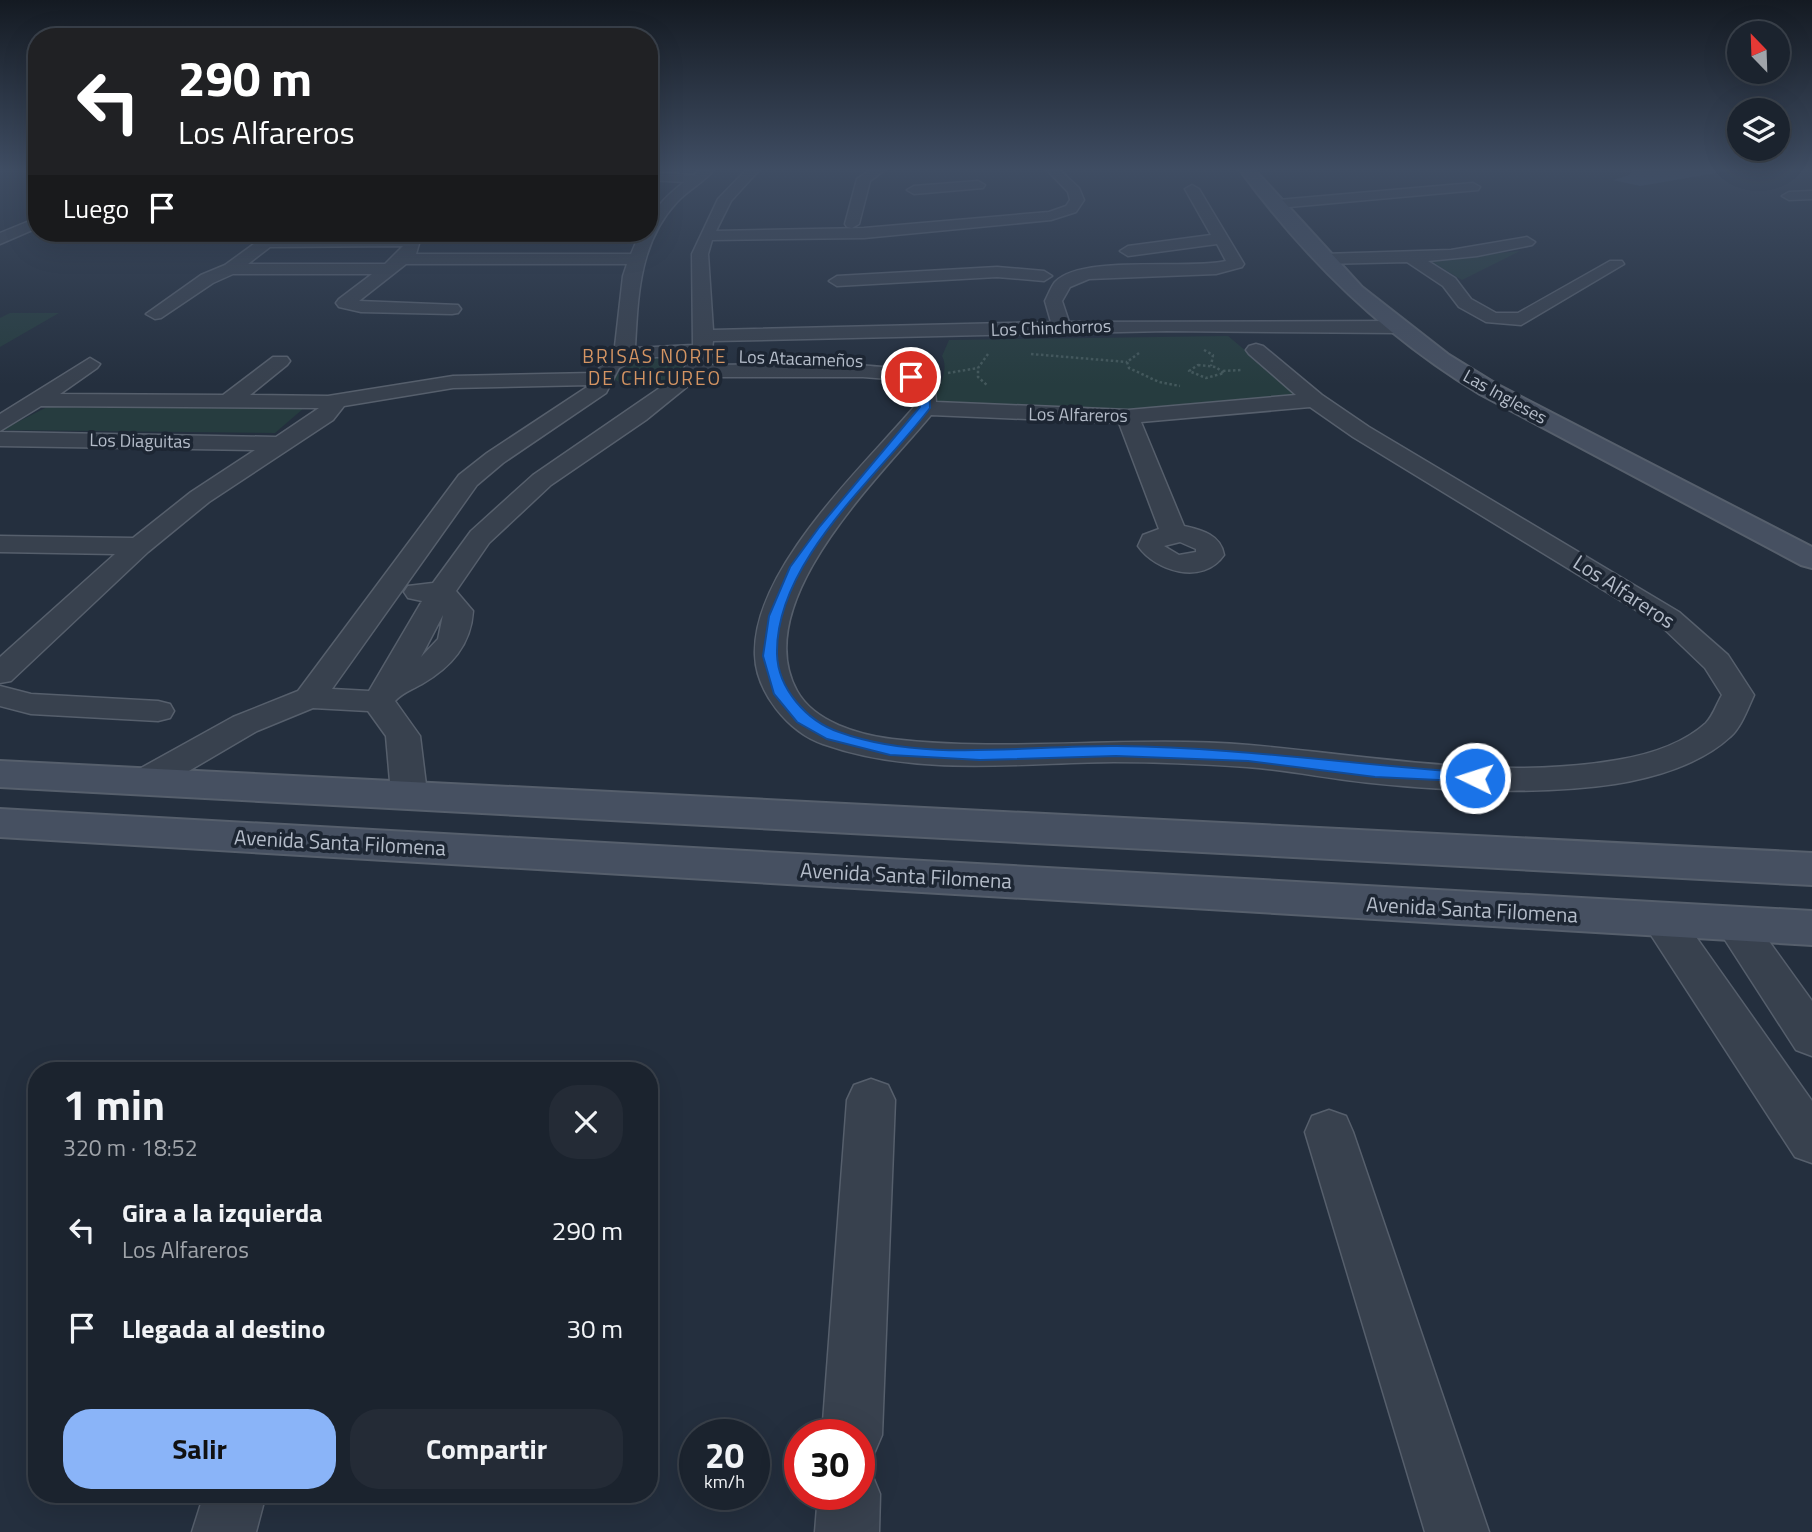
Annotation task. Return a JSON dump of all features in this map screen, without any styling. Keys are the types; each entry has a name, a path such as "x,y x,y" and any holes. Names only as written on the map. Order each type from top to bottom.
{"street":[{"path":"440,592 480,537 542,480 638,415 673,387 700,353 701,254 705,241"},
{"name":"Las Ingleses","path":"1309,241 1323,259 1398,327 1445,364 1812,559"},
{"path":"155,314 207,279 231,269 267,242"},
{"path":"321,242 405,251 514,257 638,255"},
{"path":"309,698 390,591 447,505 468,480 495,458 611,388 624,358 631,276 644,242"},
{"path":"1323,259 1412,258 1483,251 1527,242"},
{"path":"837,281 989,272 1044,276 1072,262 1094,265 1227,268 1236,261 1224,243 1196,243 1115,253"},
{"path":"231,269 405,251"},
{"path":"405,251 345,303 361,307 452,309"},
{"path":"1412,258 1450,282 1465,303 1492,318 1521,319 1616,264"},
{"path":"1062,328 1053,309 1054,293 1067,280 1094,265"},
{"path":"1031,312 1044,276"},
{"name":"Los Chinchorros","path":"700,353 1031,312 1062,328 1209,324 1398,327"},
{"path":"624,358 633,353 662,349 700,353"},
{"name":"Los Alfareros","path":"1255,349 1314,400 1361,432 1669,618 1717,662 1738,695 1720,729 1677,755 1665,759 1617,772 1537,779 1375,772 1248,756 1116,751 980,755 890,750 832,736 803,719 782,694 770,656 775,616 794,569 824,528 925,408 1128,417 1314,400"},
{"name":"Los Atacameños","path":"700,353 863,371 915,373"},
{"path":"230,401 280,361"},
{"path":"0,424 90,363"},
{"path":"915,373 925,408"},
{"name":"Los Diaguitas","path":"39,400 230,401 327,408 453,382 611,388 673,387"},
{"name":"Los Diaguitas","path":"0,674 139,545 200,497 281,444 327,408"},
{"path":"1128,417 1174,534"},
{"name":"Los Diaguitas","path":"0,439 281,444"},
{"path":"0,544 139,545"},
{"path":"145,781 245,724 309,698 382,695 424,670 446,653 459,625 458,611 440,592 390,591"},
{"path":"382,695 404,736 409,793"},
{"path":"0,696 31,704 158,711"},
{"path":"0,774 409,793 729,813 1812,869"},
{"path":"712,865 725,859 740,842 740,827 729,813"},
{"name":"Avenida Santa Filomena","path":"0,823 1736,926 1812,928"},
{"path":"1663,921 1812,1141"},
{"path":"1736,926 1812,1037"},
{"path":"853,1419 871,1100"},
{"path":"1329,1132 1457,1532"},
{"path":"224,1532 232,1503"},
{"path":"847,1532 848,1510"}],"path":[{"path":"1023,352 1048,358 1127,362 1139,354"},
{"path":"1000,353 988,353 978,368 980,381 1002,394 1020,414"},
{"path":"1127,362 1129,368 1142,376 1184,386 1208,411"},
{"path":"1198,365 1216,367 1224,373 1213,378 1197,376 1189,371 1198,365"},
{"path":"915,373 978,368"}],"green space":[{"path":"1520,251 1462,280 1429,260"},
{"path":"10,313 59,313 0,347 0,318"},
{"path":"1228,336 1299,395 1122,412 933,405 944,374 942,356 949,340"},
{"path":"665,354 682,355 690,360 669,381 655,386 632,387 613,378 636,359"},
{"path":"47,407 304,408 275,433 2,430"}],"district":[{"name":"BRISAS NORTE DE CHICUREO","path":"655,367"}],"route":[{"path":"911,377 924,378 925,408 824,528 794,569 775,616 770,656 782,694 803,719 832,736 890,750 980,755 1116,751 1248,756 1375,772 1475,778"}]}
